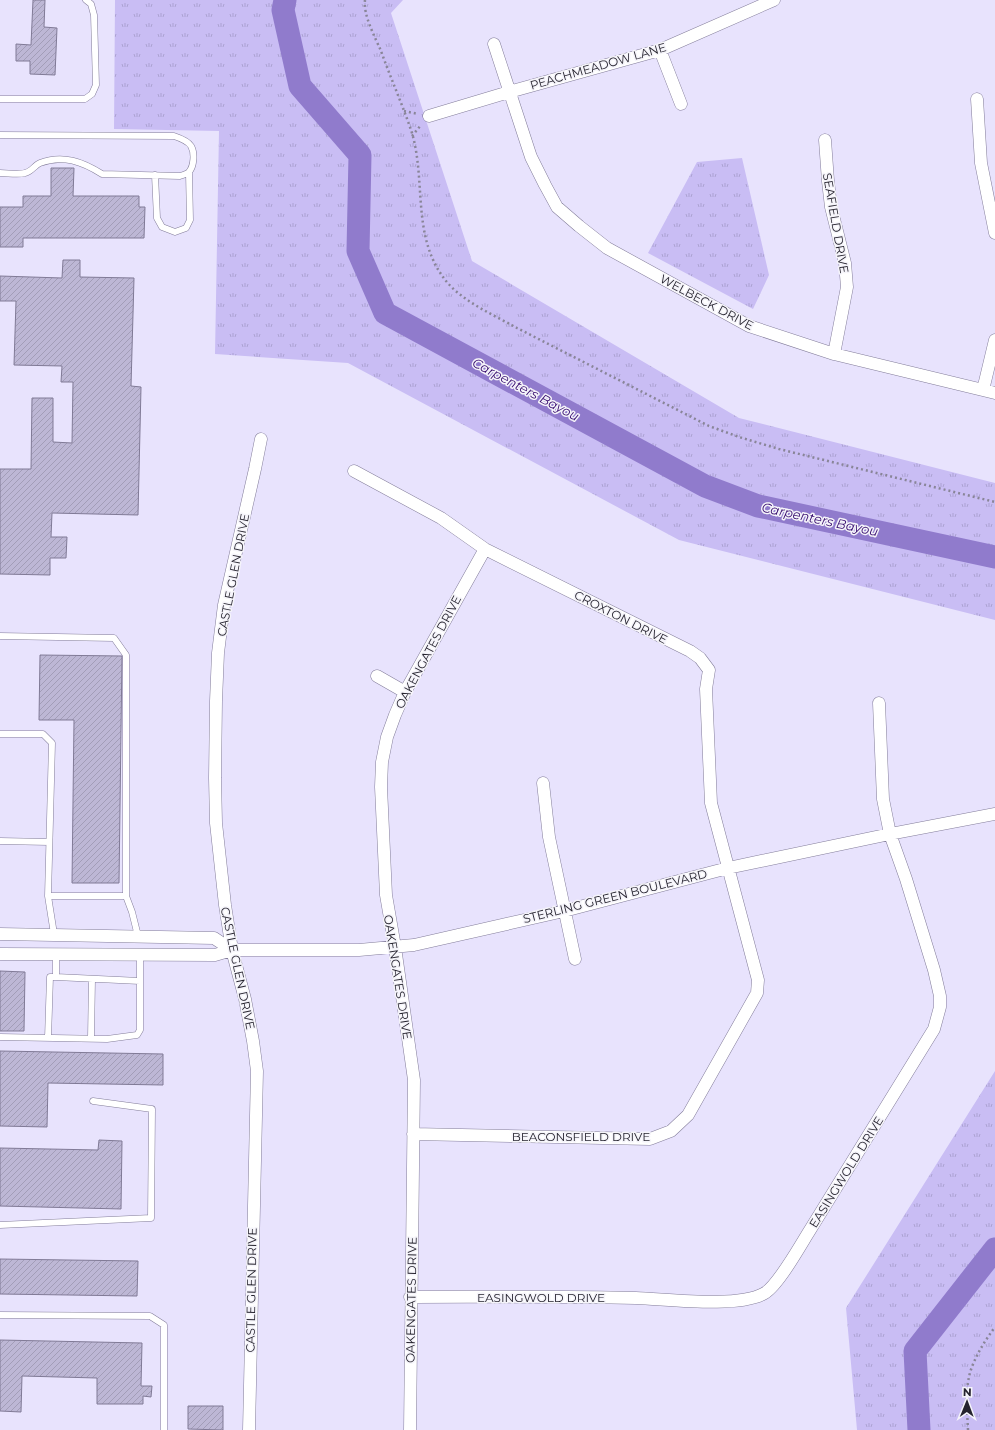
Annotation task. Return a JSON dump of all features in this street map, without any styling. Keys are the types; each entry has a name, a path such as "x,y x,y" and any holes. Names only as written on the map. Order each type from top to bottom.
{"street":[{"name":"PEACHMEADOW LANE","path":"429,116 660,50 774,0"},
{"path":"494,44 509,92"},
{"path":"660,50 681,104"},
{"name":"WELBECK DRIVE","path":"509,92 531,157 558,207 607,248 749,326 834,354 995,393"},
{"path":"977,99 981,163 995,233"},
{"name":"SEAFIELD DRIVE","path":"825,140 831,207 845,263 847,286 834,354"},
{"path":"983,390 995,340"},
{"name":"CASTLE GLEN DRIVE","path":"249,1430 257,1071 245,999 232,950 225,905 216,823 216,693 218,654 224,605 261,439"},
{"name":"CROXTON DRIVE","path":"354,471 441,518 485,549 690,651 700,658 709,670 706,689 711,803 728,868"},
{"name":"OAKENGATES DRIVE","path":"410,1430 410,1296 414,1080 386,895 381,787 382,762 394,715 405,692 485,549"},
{"path":"377,676 405,692"},
{"name":"EASINGWOLD DRIVE","path":"410,1296 635,1298 716,1301 747,1300 764,1294 773,1286 839,1184 934,1029 940,1007 940,996 934,970 906,879 890,834 883,799 879,703"},
{"path":"544,783 548,837 575,958"},
{"name":"STERLING GREEN BOULEVARD","path":"0,954 215,955 232,950 359,950 414,945 564,911 728,868 890,834 995,814"},
{"name":"BEACONSFIELD DRIVE","path":"413,1134 650,1139 671,1131 688,1115 757,993 758,980 728,868"},
{"path":"0,934 214,938 232,950"},
{"path":"138,936 140,955"}],"lane":[{"path":"0,99 85,99 92,94 96,85 94,16 91,4 86,0"},
{"path":"0,135 174,136 182,139 191,147 193,157 193,165 189,172 190,220 186,228 174,232 162,226 157,218 155,175"},
{"path":"0,173 26,173 39,163 53,158 73,160 102,174 180,176 189,172"},
{"path":"0,636 114,638 126,655 126,896 138,936"},
{"path":"0,734 43,734 52,743 48,896 54,934"},
{"path":"0,841 49,842"},
{"path":"48,896 126,896"},
{"path":"56,954 56,977"},
{"path":"0,1037 107,1039 137,1035 140,1030 140,955"},
{"path":"48,1038 50,977 140,981"},
{"path":"91,1038 92,979"},
{"path":"0,1225 151,1218 152,1109 93,1101"},
{"path":"0,1315 150,1316 164,1325 164,1430"}],"path":[{"path":"365,0 364,6 369,23 404,111 412,136 417,158 422,224 426,243 434,262 443,277 455,290 485,311 709,426 779,449 995,502"},
{"path":"968,1430 966,1393 968,1378 973,1362 995,1327"}],"green space":[{"path":"115,0 403,0 391,13 472,261 739,418 995,483 995,620 679,540 348,363 215,354 219,131 114,129"},
{"path":"742,158 769,275 753,309 648,253 697,162"},
{"path":"995,1071 995,1430 857,1430 846,1308"}],"building":[{"path":"33,0 45,0 44,27 57,28 55,75 30,74 30,61 16,61 16,44 31,45"},
{"path":"51,168 74,168 73,196 139,196 139,207 145,207 144,238 23,238 23,247 0,247 0,207 23,207 23,196 51,196"},
{"path":"63,260 80,260 80,277 134,278 131,386 141,387 138,515 52,513 51,537 67,537 66,558 50,558 50,575 0,574 0,469 31,469 32,398 53,398 53,442 72,443 73,382 61,382 62,366 14,365 16,301 0,301 0,276 62,278"},
{"path":"40,655 122,656 119,883 72,883 74,720 39,720"},
{"path":"0,971 25,972 24,1031 0,1031"},
{"path":"0,1051 163,1054 163,1085 48,1083 47,1127 0,1126"},
{"path":"99,1140 122,1141 121,1209 0,1206 0,1148 98,1150"},
{"path":"0,1259 138,1261 137,1296 0,1294"},
{"path":"0,1340 142,1343 141,1386 152,1386 151,1397 143,1396 143,1404 97,1404 97,1378 22,1376 21,1412 0,1411"},
{"path":"188,1406 223,1406 223,1430 188,1429"}],"waterway":[{"name":"Carpenters Bayou","path":"285,0 283,10 300,86 360,155 358,251 385,313 705,486 758,506 995,557"},
{"name":"Carpenters Bayou","path":"919,1430 915,1351 995,1249"}]}
